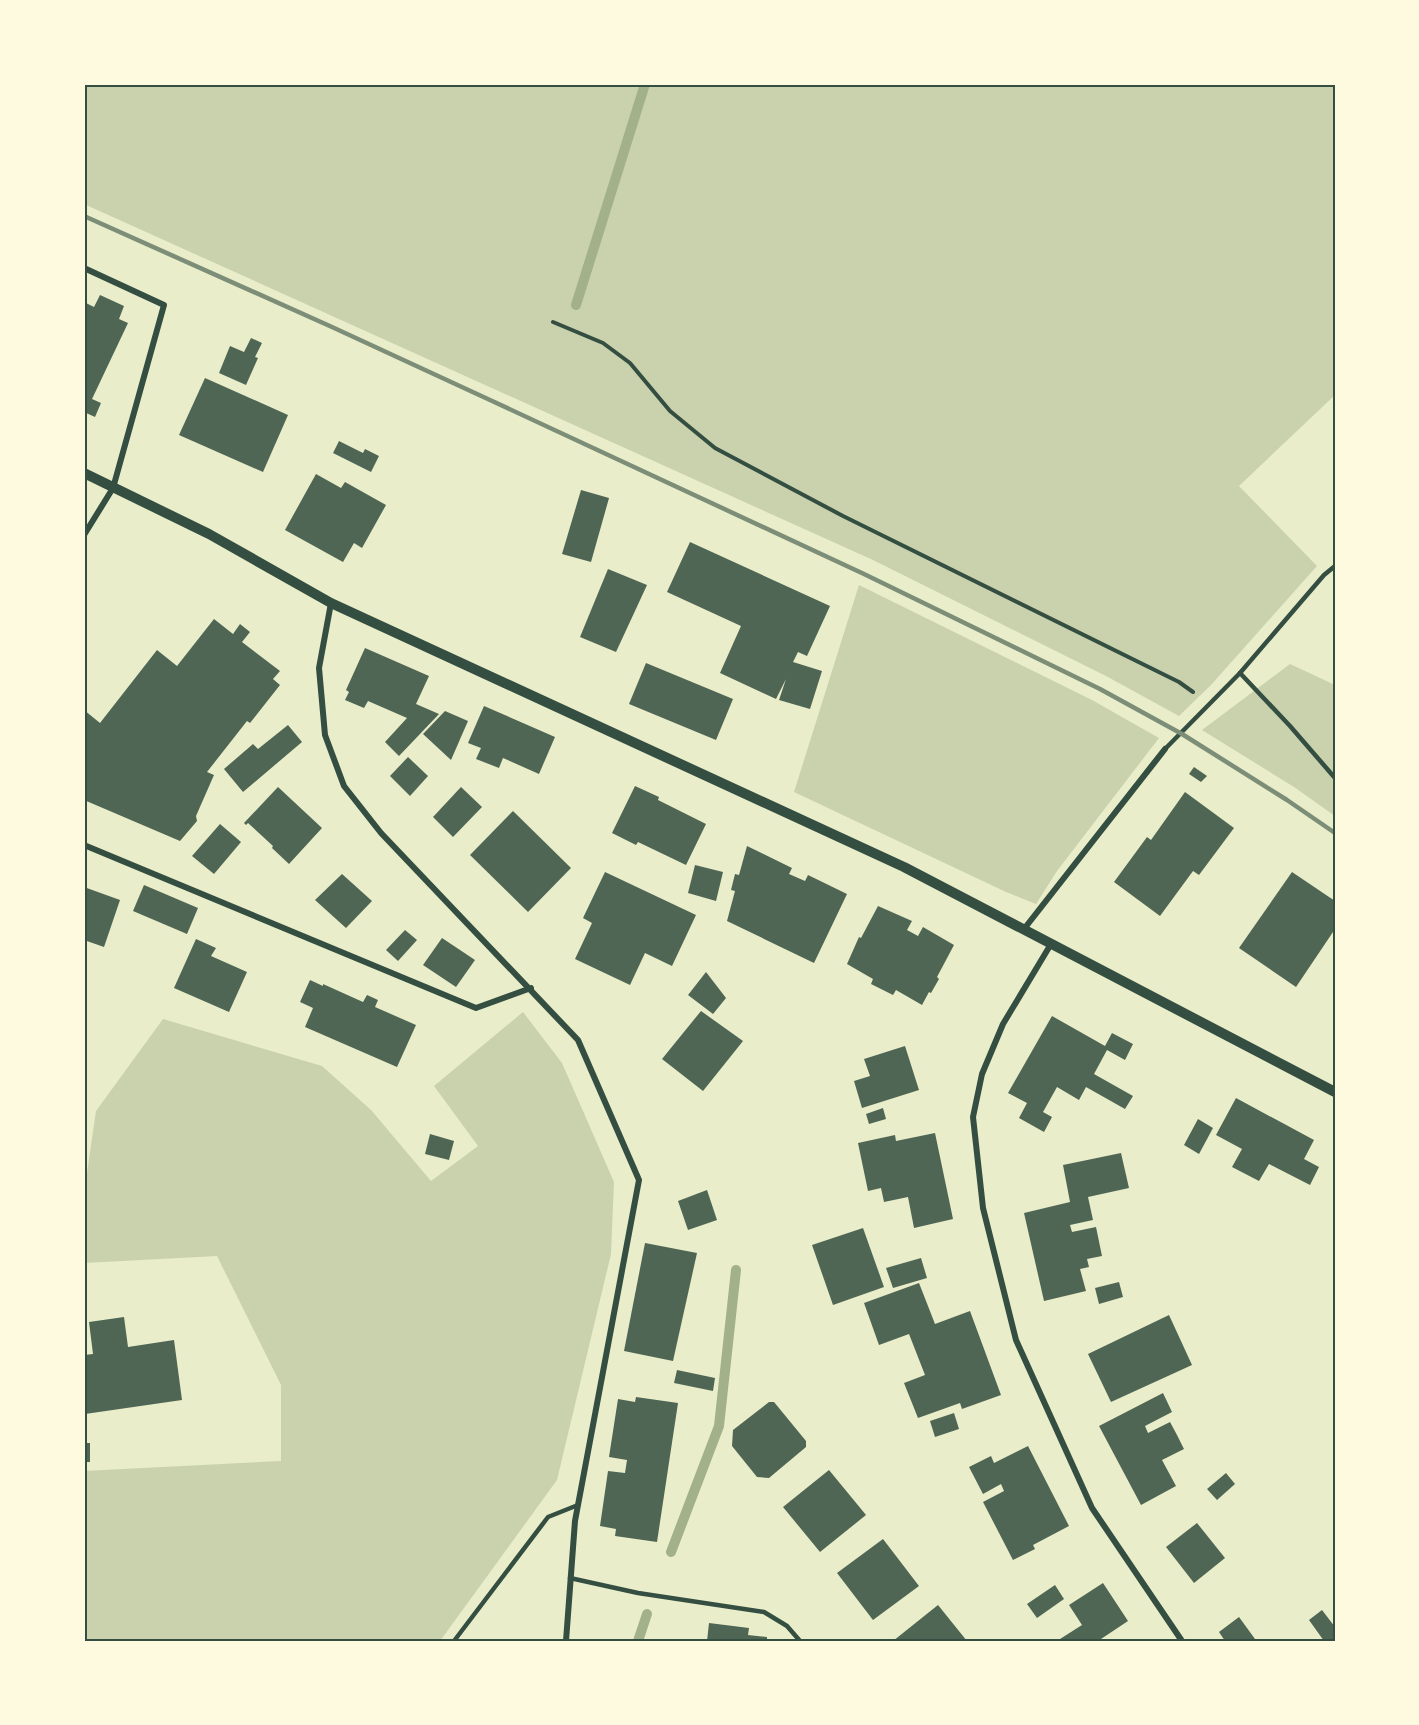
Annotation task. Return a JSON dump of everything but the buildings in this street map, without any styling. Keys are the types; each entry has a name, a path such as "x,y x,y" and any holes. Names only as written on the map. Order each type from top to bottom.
{"street":[{"path":"84,268 164,305 113,488 84,535"},
{"path":"84,473 208,534 331,603 894,862 1335,1092"},
{"path":"331,603 319,668 325,735 344,786 381,833 531,988 578,1040 639,1180 578,1505 566,1641"},
{"path":"1024,929 1165,749"},
{"path":"84,845 476,1008 531,988"},
{"path":"1051,944 1003,1024 982,1074 972,1117 983,1208 1016,1340 1092,1508 1182,1641"}],"lane":[{"path":"1165,749 1240,673 1324,575 1335,566"},
{"path":"1240,673 1335,778"},
{"path":"454,1641 548,1517 578,1505"},
{"path":"570,1578 638,1593 764,1612 788,1626 800,1641"}],"path":[{"path":"553,322 603,343 630,363 669,411 715,448 843,516 1179,682 1209,704"}],"green space":[{"path":"84,84 1335,84 1335,395 1239,486 1317,566 1211,685 1179,716 1106,676 873,560 84,204"},
{"path":"859,585 1092,700 1159,738 1057,871 1036,904 794,792"},
{"path":"1290,664 1335,685 1335,816 1294,787 1202,730"},
{"path":"523,1012 562,1063 614,1182 611,1254 557,1480 440,1641 84,1641 84,1471 281,1461 281,1385 217,1256 84,1263 84,1194 96,1111 163,1019 322,1066 371,1110 431,1181 478,1146 434,1086"}],"waterway":[{"path":"576,305 645,84"},
{"path":"671,1552 719,1426 736,1270"},
{"path":"638,1641 647,1614"}],"railway":[{"path":"84,216 332,327 864,574 1100,689 1182,734 1335,833"}]}
